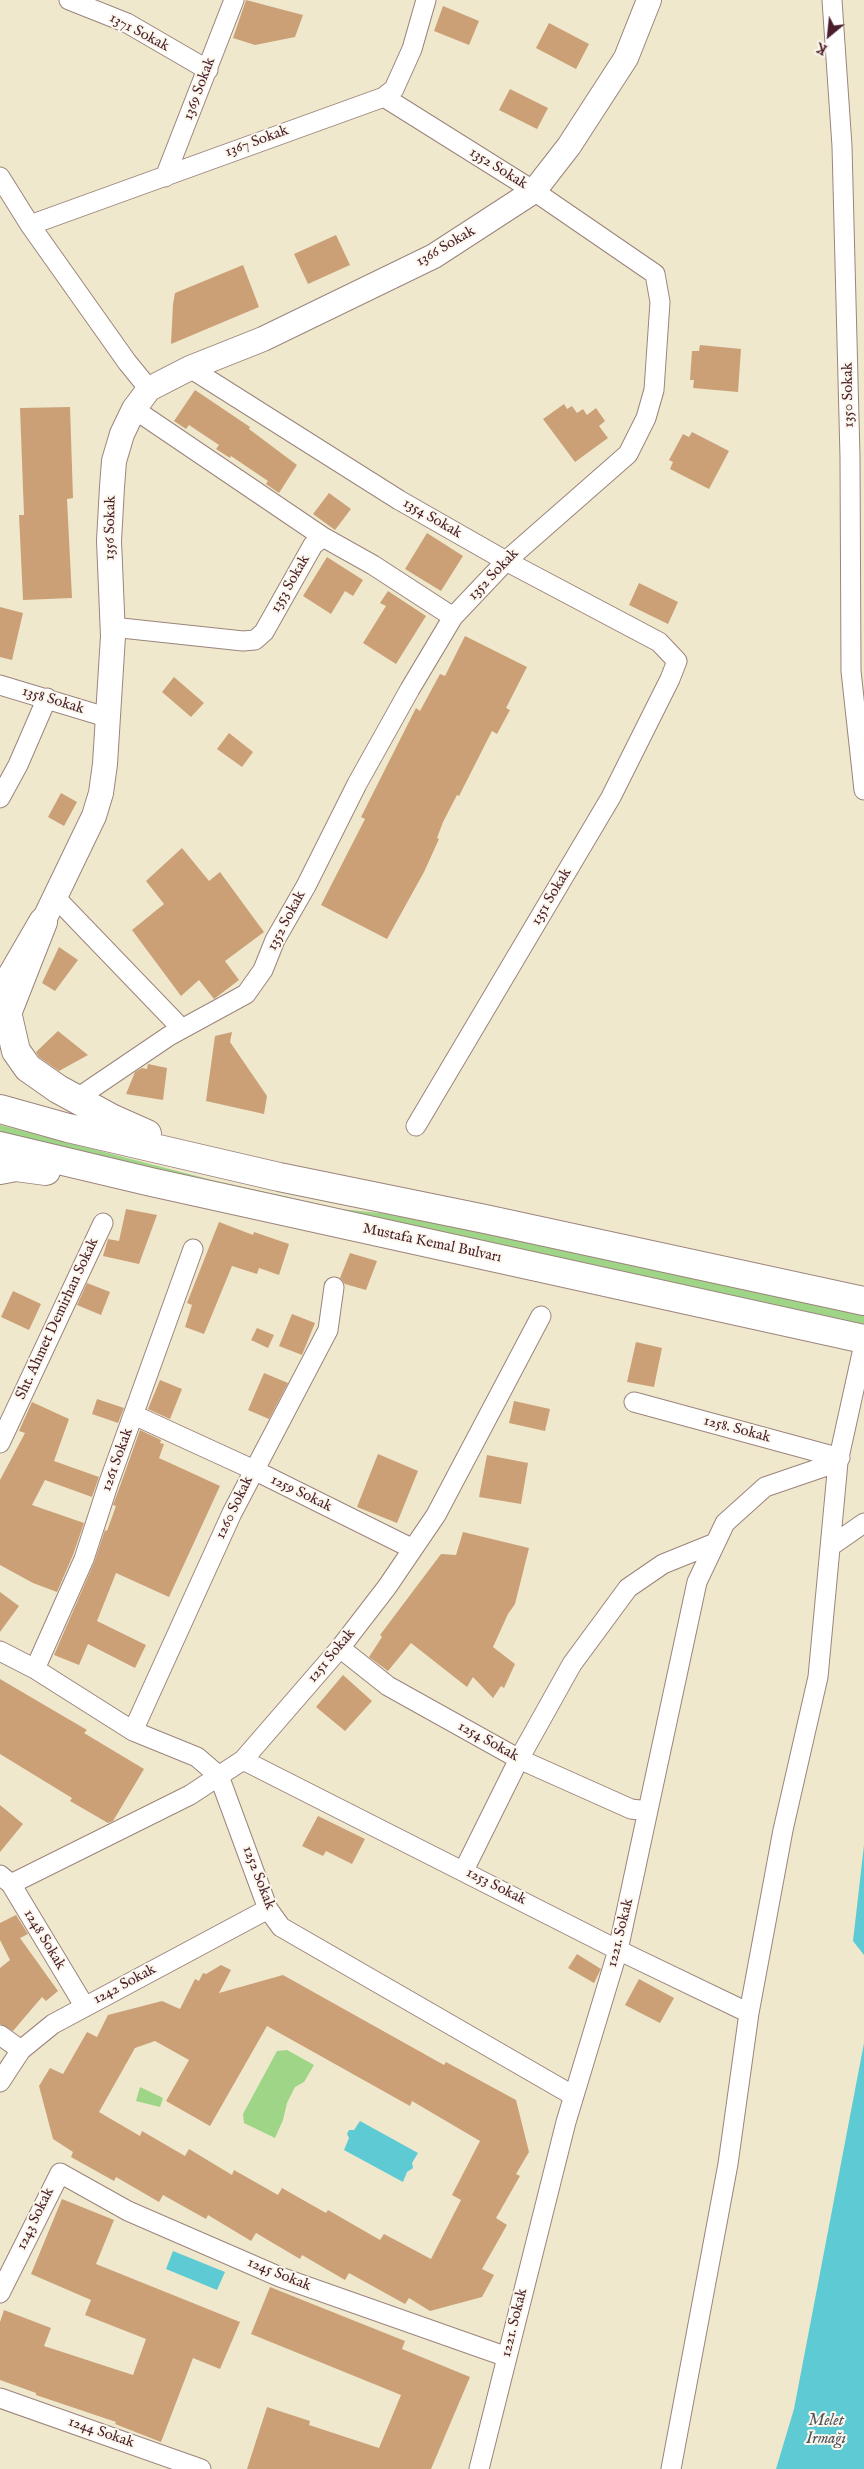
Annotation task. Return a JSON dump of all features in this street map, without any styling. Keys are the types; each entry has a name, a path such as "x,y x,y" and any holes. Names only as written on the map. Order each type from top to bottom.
{"highway":[{"path":"4,1000 43,922"},
{"path":"43,922 4,1000 16,1051 28,1068 58,1090 111,1118 206,1160"},
{"path":"0,1109 68,1128 206,1160 864,1301"},
{"name":"Mustafa Kemal Bulvarı","path":"0,1146 151,1182 864,1339"},
{"path":"0,1170 16,1167 151,1182"}],"street":[{"name":"1371 Sokak","path":"69,0 127,23 208,70"},
{"name":"1369 Sokak","path":"165,177 234,0"},
{"path":"384,97 394,89 412,49 426,0"},
{"name":"1366 Sokak","path":"149,389 190,368 263,339 434,256 501,215 534,191 569,146 626,58 649,0"},
{"name":"1350 Sokak","path":"832,0 842,146 850,457 851,671 864,790"},
{"name":"1367 Sokak","path":"30,225 165,177 265,138 384,97"},
{"name":"1352 Sokak","path":"76,1100 182,1029 246,994 264,970 275,940 306,886 357,784 454,617 506,561 628,454 646,418 654,390 660,302 655,274 534,191 384,97"},
{"path":"0,177 30,225 127,362 149,389"},
{"name":"1354 Sokak","path":"190,368 399,500 506,561 659,642 677,661"},
{"name":"1356 Sokak","path":"43,922 94,816 101,793 105,764 112,627 110,541 114,461 122,434 134,409 149,389"},
{"path":"134,409 323,537 373,565 454,617"},
{"name":"1353 Sokak","path":"112,627 255,640 264,632 313,546 323,537"},
{"name":"1351 Sokak","path":"416,1126 612,797 666,688 677,661"},
{"name":"1358 Sokak","path":"0,685 106,717"},
{"path":"0,798 18,765 47,698"},
{"path":"55,897 182,1029"},
{"name":"Sht. Ahmet Demirhan Sokak","path":"0,1443 103,1223"},
{"name":"1261 Sokak","path":"35,1669 84,1559 193,1249"},
{"name":"1260 Sokak","path":"133,1731 232,1513 328,1330 334,1287"},
{"name":"1251 Sokak","path":"5,1880 190,1795 242,1760 340,1648 436,1515 541,1316"},
{"path":"671,2469 728,2164 748,2014 783,1830 818,1677 839,1460 864,1344"},
{"name":"1258. Sokak","path":"634,1402 839,1460"},
{"name":"1259 Sokak","path":"134,1415 254,1470 413,1549"},
{"name":"1221. Sokak","path":"479,2469 574,2096 618,1950 697,1582 725,1523 765,1487 839,1460"},
{"path":"831,1546 864,1523"},
{"path":"464,1870 519,1759 572,1664 628,1588 663,1564 715,1543"},
{"name":"1254 Sokak","path":"340,1648 388,1686 519,1759 631,1809 648,1811"},
{"name":"1252 Sokak","path":"0,1651 35,1669 133,1731 197,1757 219,1776 268,1909 281,1927 574,2096"},
{"name":"1253 Sokak","path":"242,1760 748,2014"},
{"name":"1248 Sokak","path":"5,1880 85,2007"},
{"name":"1242 Sokak","path":"0,2082 21,2050 53,2024 268,1909"},
{"path":"0,2034 21,2050"},
{"name":"1245 Sokak","path":"60,2173 128,2211 280,2277 507,2357"},
{"name":"1243 Sokak","path":"0,2293 60,2173"},
{"name":"1244 Sokak","path":"0,2398 201,2469"}],"green space":[{"path":"0,1125 212,1180 341,1209 399,1215 864,1315 864,1330 0,1137"},
{"path":"287,2050 314,2065 304,2082 295,2087 287,2103 283,2120 275,2138 244,2123 243,2114 277,2051"},
{"path":"140,2087 163,2098 160,2107 136,2101"}],"water":[{"path":"864,1845 864,1955 853,1941"},
{"name":"Melet Irmağı","path":"864,2043 864,2469 776,2469 794,2409"},
{"path":"360,2121 418,2153 412,2163 413,2168 407,2172 403,2182 344,2150 349,2138 347,2134 349,2130 354,2130"},
{"path":"173,2251 225,2272 217,2290 166,2269"}],"building":[{"path":"246,0 303,15 295,37 255,45 233,38"},
{"path":"443,6 479,21 469,45 434,31"},
{"path":"549,23 589,44 576,69 536,48"},
{"path":"510,89 548,108 537,129 499,110"},
{"path":"336,235 350,265 308,284 294,254"},
{"path":"243,265 259,307 171,344 175,293"},
{"path":"700,345 741,349 738,392 693,388 694,380 690,380 692,351 699,351"},
{"path":"195,390 250,427 249,429 297,465 279,493 266,484 268,481 231,456 230,458 216,449 219,445 189,425 186,429 174,421"},
{"path":"564,404 567,409 572,406 577,413 583,409 587,415 596,408 605,421 599,426 608,438 575,462 543,419"},
{"path":"70,407 73,498 67,499 72,598 23,600 19,515 24,515 20,408"},
{"path":"692,432 729,451 709,489 670,469 673,462 669,460 683,434 689,437"},
{"path":"329,493 351,509 335,530 313,514"},
{"path":"427,533 463,556 441,591 405,569"},
{"path":"327,557 363,580 353,596 345,591 331,614 303,596"},
{"path":"639,583 678,602 668,624 629,605"},
{"path":"388,591 426,616 396,664 363,643 386,606 380,603"},
{"path":"0,607 23,613 12,660 0,657"},
{"path":"465,636 527,667 506,708 510,710 497,734 492,731 459,796 457,795 443,822 437,838 439,839 424,872 387,939 321,905 365,819 361,817 416,708 420,711 440,674 445,676"},
{"path":"174,677 204,703 191,717 162,692"},
{"path":"229,733 253,752 242,767 217,749"},
{"path":"61,793 77,802 64,826 48,817"},
{"path":"182,848 209,881 220,872 264,932 225,961 239,980 214,999 199,980 181,996 132,930 164,904 146,881"},
{"path":"59,947 78,960 55,991 42,983"},
{"path":"58,1031 88,1055 59,1071 39,1057 36,1052"},
{"path":"232,1032 230,1042 267,1096 264,1114 206,1101 215,1036"},
{"path":"148,1064 167,1068 163,1100 126,1094 135,1072 142,1068 147,1069"},
{"path":"126,1209 157,1215 139,1264 103,1256 108,1239 119,1241"},
{"path":"219,1222 253,1235 254,1232 289,1244 279,1275 259,1268 257,1274 232,1266 204,1334 185,1327 192,1305 187,1303"},
{"path":"350,1253 377,1261 366,1290 345,1284 340,1278"},
{"path":"87,1283 110,1292 101,1315 77,1305"},
{"path":"13,1291 41,1304 29,1330 1,1317"},
{"path":"292,1314 315,1323 302,1355 279,1346"},
{"path":"257,1328 274,1335 268,1348 251,1340"},
{"path":"636,1342 662,1348 654,1387 627,1382"},
{"path":"264,1373 288,1383 269,1419 248,1410"},
{"path":"160,1380 182,1389 170,1419 148,1409"},
{"path":"97,1399 124,1408 118,1423 92,1414"},
{"path":"514,1401 550,1409 545,1431 509,1423"},
{"path":"32,1402 69,1419 54,1461 99,1477 92,1497 45,1480 32,1505 84,1523 57,1592 33,1583 0,1565 0,1480 25,1433 19,1431"},
{"path":"140,1430 161,1440 160,1443 164,1444 159,1458 220,1486 169,1597 116,1573 97,1621 146,1645 135,1668 88,1644 79,1665 54,1655 94,1563 105,1530 107,1531 116,1506 113,1505"},
{"path":"378,1454 418,1471 397,1523 357,1507"},
{"path":"487,1455 528,1463 521,1504 479,1497"},
{"path":"463,1532 529,1548 515,1604 508,1614 493,1647 515,1664 504,1688 501,1686 493,1698 473,1677 467,1687 411,1643 388,1671 369,1657 382,1637 380,1635 441,1554 456,1555"},
{"path":"0,1592 19,1606 0,1632"},
{"path":"343,1675 372,1701 345,1731 316,1707"},
{"path":"0,1679 87,1730 84,1733 144,1769 113,1821 108,1823 70,1801 72,1798 0,1754"},
{"path":"0,1805 23,1824 0,1852"},
{"path":"318,1816 365,1839 352,1864 326,1851 323,1856 302,1846"},
{"path":"16,1915 28,1934 20,1938 58,1991 46,2001 42,1997 13,2031 0,2024 0,1968 10,1960 0,1940 0,1923"},
{"path":"577,1954 601,1969 594,1983 568,1968"},
{"path":"221,1965 231,1970 219,1993 283,1975 444,2065 446,2062 516,2100 529,2152 516,2174 520,2176 496,2218 507,2225 482,2269 494,2275 482,2297 430,2311 409,2298 405,2304 349,2273 345,2280 302,2255 300,2259 256,2233 251,2241 208,2215 206,2219 163,2195 159,2202 116,2177 114,2181 71,2157 73,2152 53,2139 39,2086 50,2068 63,2074 87,2032 97,2037 108,2015 162,2001 180,2009 195,1979 199,1981 203,1973 206,1974","holes":["267,2026 410,2106 412,2101 480,2141 452,2195 461,2200 431,2259 384,2234 380,2240 328,2210 326,2213 282,2188 278,2195 234,2170 232,2175 189,2149 185,2156 142,2131 140,2136 99,2112 135,2048 155,2041 189,2060 166,2101 210,2126"]},
{"path":"639,1979 674,1998 660,2023 625,2005"},
{"path":"62,2199 114,2220 96,2264 240,2322 220,2369 193,2358 161,2442 115,2424 116,2422 36,2395 36,2393 0,2380 0,2322 4,2310 51,2328 44,2346 133,2375 146,2339 85,2315 91,2300 31,2274"},
{"path":"270,2287 405,2341 402,2349 470,2377 431,2469 247,2469 267,2407 310,2421 309,2425 379,2448 401,2395 251,2334"}]}
